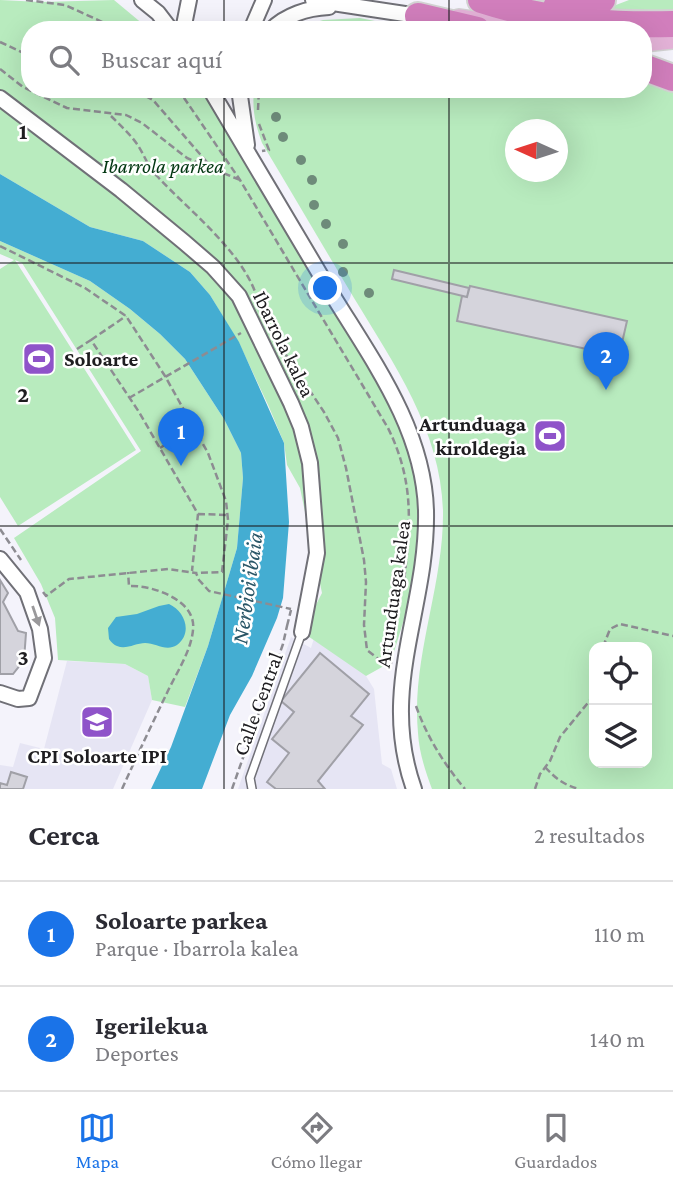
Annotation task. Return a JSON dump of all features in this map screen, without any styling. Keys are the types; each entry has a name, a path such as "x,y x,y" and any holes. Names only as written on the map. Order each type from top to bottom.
{"highway":[{"path":"481,0 501,7 587,21"},
{"path":"498,0 558,7 602,0"},
{"path":"652,23 673,24"},
{"path":"652,70 673,78"}],"main road":[{"path":"652,39 673,37"}],"street":[{"path":"142,0 164,21"},
{"path":"185,21 189,0"},
{"path":"255,21 264,0"},
{"path":"313,0 359,6 402,21"},
{"path":"283,21 289,16 313,9 359,6"},
{"name":"Ibarrola kalea","path":"0,98 121,190 214,267 239,296 247,330 291,403 301,427 310,463 317,553 298,630"},
{"name":"Artunduaga kalea","path":"215,98 394,399 417,456 424,491 425,536 404,665 400,714 402,744 414,789"},
{"name":"Artunduaga kalea","path":"242,98 249,153"},
{"path":"0,559 27,592 40,629 44,658 29,698 18,699 0,694"}],"lane":[{"name":"Calle Central","path":"252,789 250,778 298,630"}],"path":[{"path":"26,0 65,5 100,21"},
{"path":"0,42 21,52"},
{"path":"0,69 21,85"},
{"path":"46,98 67,108 126,115 142,123 187,158 240,180"},
{"path":"150,98 213,169"},
{"path":"184,98 240,180 401,454 410,520 402,594"},
{"path":"258,113 259,98"},
{"path":"110,114 135,141 155,174 219,239 256,292 259,302"},
{"path":"249,153 269,150 258,123"},
{"path":"0,246 85,288 126,316 165,376 208,453 226,501 228,515 222,572 168,569 69,579 46,596"},
{"path":"77,349 126,316"},
{"path":"129,398 247,330"},
{"path":"91,340 198,514 194,572 199,580 209,591 291,609 284,644 232,789"},
{"path":"279,344 338,438 364,560 364,625 367,650 382,663 391,662"},
{"path":"159,448 193,427"},
{"path":"198,514 228,515"},
{"path":"122,789 187,652 194,628 188,611 177,598 145,585 129,586 128,572"},
{"path":"605,642 610,629 620,624 673,636"},
{"path":"287,626 298,630"},
{"path":"415,700 424,728 449,771 465,789"},
{"path":"535,789 560,737 589,701"},
{"path":"545,767 556,779 579,789"}],"shaded area":[{"path":"315,635 366,676 374,689 382,764 391,769 397,789 238,789 291,637 311,648"},
{"name":"CPI Soloarte IPI","path":"67,661 125,664 148,676 152,700 113,789 0,789 0,765 13,767 20,743 44,749"}],"green space":[{"name":"Ibarrola parkea","path":"0,0 114,0 139,21 21,21 21,98 209,98 249,153 394,399 417,455 421,563 391,662 366,676 302,632 322,593 300,488 287,465 284,443 269,407 239,343 210,295 190,272 143,241 90,227 0,174"},
{"path":"629,0 673,0 673,15 595,13"},
{"path":"360,18 375,21 320,21"},
{"name":"Artunduaga kiroldegia","path":"652,83 673,91 673,789 432,789 420,747 417,705 423,650 442,539 443,511 434,453 413,399 262,143 253,98 652,98"},
{"path":"0,241 90,281 160,334 185,359 224,419 241,453 243,478 237,548 208,646 185,707 152,700 148,676 125,664 58,660 55,618 41,584 14,538 141,451 22,263 15,260 136,450 18,526 0,497 0,269 14,260 0,254"}],"water":[{"name":"Nerbioi ibaia","path":"0,174 90,227 143,241 190,272 210,295 239,342 284,443 289,522 283,598 252,676 230,715 202,789 151,789 171,747 208,646 237,548 243,478 241,453 224,419 185,359 160,334 90,281 0,241"},
{"path":"169,604 175,607 185,623 185,635 177,645 165,647 145,643 120,647 109,639 108,628 116,617"}],"building":[{"path":"394,270 469,288 467,297 392,279"},
{"path":"470,286 627,321 619,356 457,321 462,296 467,297"},
{"path":"0,580 8,593 3,602 18,631 26,633 24,660 13,674 0,674"},
{"path":"320,653 369,694 351,716 363,725 318,781 325,789 276,789 267,782 289,753 272,739 294,712 281,701"},
{"path":"11,772 27,777 23,789 0,789 0,783 7,785"}],"place":[{"name":"Soloarte","path":"39,359"},
{"name":"Igerilekua","path":"606,390"},
{"name":"Artunduaga kiroldegia","path":"550,436"},
{"name":"Soloarte parkea","path":"181,466"},
{"name":"CPI Soloarte IPI","path":"97,722"}]}
